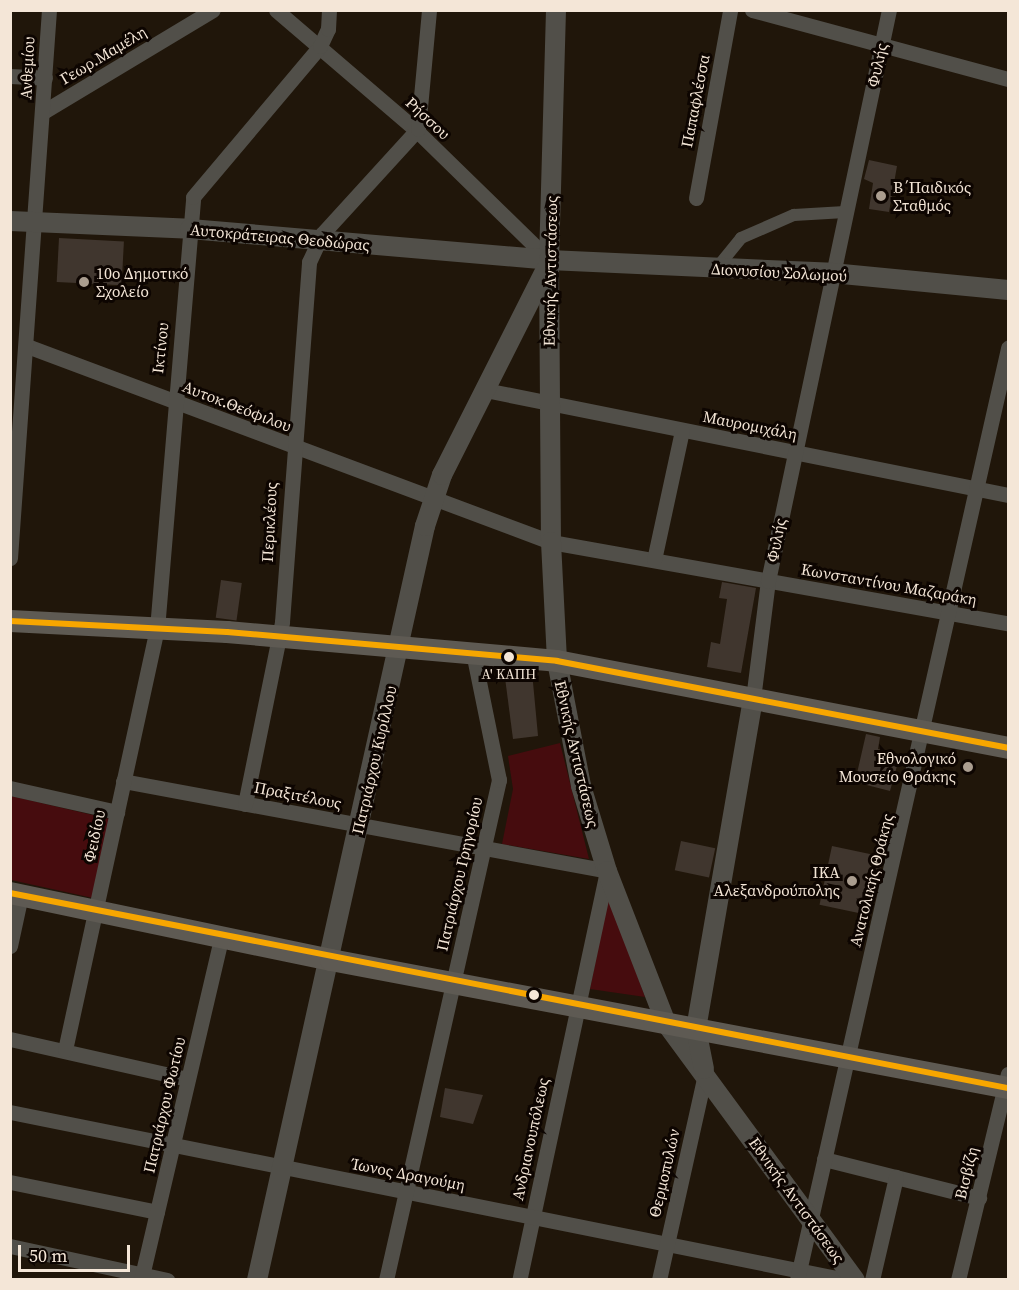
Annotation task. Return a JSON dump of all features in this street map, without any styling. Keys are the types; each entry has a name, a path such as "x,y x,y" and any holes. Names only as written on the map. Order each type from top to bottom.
{"main road":[{"path":"10,621 279,636 473,651 557,661 1008,748"},
{"path":"16,894 331,960 846,1057 1007,1083"}],"street":[{"name":"Ανθεμίου","path":"10,558 36,222 49,10"},
{"name":"Γεωρ.Μαμέλη","path":"43,112 213,10"},
{"name":"Ρήσσου","path":"276,10 417,131 549,260"},
{"path":"320,46 328,29 329,10"},
{"path":"316,241 417,131 424,105 429,10"},
{"name":"Εθνικής Αντιστάσεως","path":"556,10 549,260 551,542 557,661 581,786 607,871 666,1023 855,1280"},
{"name":"Παπαφλέσσα","path":"696,198 730,10"},
{"path":"752,10 880,48 1008,79"},
{"name":"Φυλής","path":"705,1074 696,1029 753,699 768,581 880,48 890,10"},
{"name":"Ικτίνου","path":"157,629 172,400 195,191 320,46"},
{"path":"10,76 45,78"},
{"path":"716,268 741,238 794,215 845,212"},
{"name":"Αυτοκράτειρας Θεοδώρας","path":"10,220 190,229 549,260"},
{"name":"Περικλέους","path":"245,804 279,636 306,281 316,241"},
{"name":"Διονυσίου Σολωμού","path":"549,260 832,273 1008,290"},
{"name":"Πατριάρχου Κυρίλλου","path":"257,1280 331,960 358,825 434,497 549,260"},
{"name":"Αυτοκ.Θεόφιλου","path":"27,346 551,542"},
{"name":"Ανατολικής Θράκης","path":"798,1275 846,1057 925,733 949,613 1008,348"},
{"name":"Μαυρομιχάλη","path":"485,390 1008,495"},
{"path":"654,560 682,430"},
{"name":"Κωνσταντίνου Μαζαράκη","path":"551,542 1008,623"},
{"name":"Φειδίου","path":"65,1050 97,912 157,629"},
{"name":"Πατριάρχου Γρηγορίου","path":"386,1280 499,780 473,651"},
{"name":"Πραξιτέλους","path":"123,781 607,871"},
{"path":"10,788 117,812"},
{"name":"Ανδριανουπόλεως","path":"519,1280 607,871"},
{"path":"10,946 16,894"},
{"name":"Πατριάρχου Φωτίου","path":"142,1277 221,938"},
{"path":"10,1039 188,1079"},
{"name":"Θερμοπυλών","path":"659,1280 705,1074"},
{"name":"Βισβίζη","path":"958,1280 1007,1083"},
{"name":"Ίωνος Δραγούμη","path":"10,1112 667,1244 798,1275 846,1280"},
{"path":"825,1160 979,1198"},
{"path":"872,1280 896,1177"},
{"path":"10,1182 157,1212"},
{"path":"10,1246 142,1277 167,1280"}],"shaded area":[{"path":"560,743 589,859 502,844 513,789 508,756"},
{"path":"11,796 110,819 93,898 11,880"},
{"path":"609,893 618,921 645,997 590,989"}],"building":[{"name":"Β΄Παιδικός Σταθμός","path":"869,160 897,166 889,212 869,209 873,183 864,179"},
{"path":"59,238 124,241 122,285 57,282"},
{"path":"221,580 242,583 237,621 216,618"},
{"path":"722,582 756,588 741,673 707,667 711,642 720,644 727,599 719,598"},
{"path":"504,670 532,672 538,736 513,739"},
{"path":"866,734 880,737 878,749 900,755 890,791 855,782"},
{"path":"681,841 715,848 709,878 675,870"},
{"name":"ΙΚΑ Αλεξανδρούπολης","path":"832,846 883,857 870,916 820,905"},
{"path":"445,1088 483,1095 473,1124 440,1117"}],"transit line":[{"path":"10,621 227,632 557,661 1008,748"},
{"path":"10,893 1008,1088"}],"place":[{"name":"Β΄Παιδικός Σταθμός","path":"881,196"},
{"name":"10ο Δημοτικό Σχολείο","path":"84,282"},
{"name":"Α' ΚΑΠΗ","path":"509,657"},
{"name":"Εθνολογικό Μουσείο Θράκης","path":"968,767"},
{"name":"ΙΚΑ Αλεξανδρούπολης","path":"852,881"}]}
